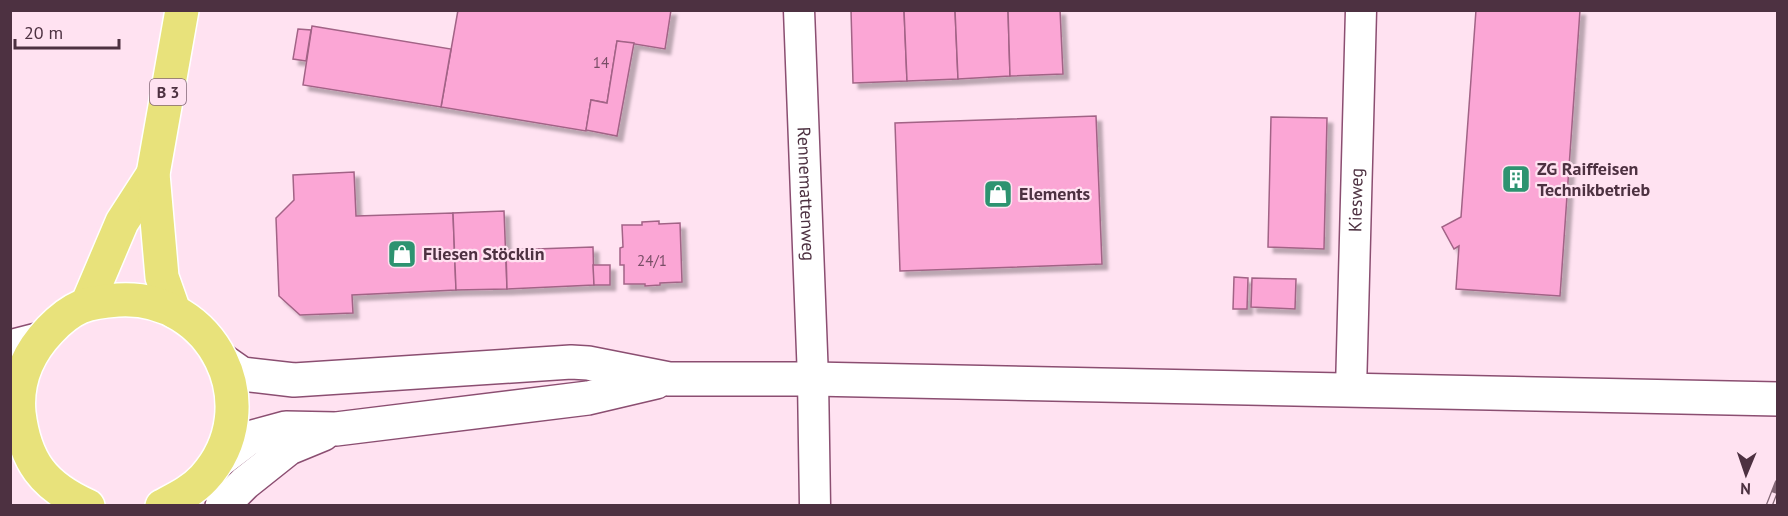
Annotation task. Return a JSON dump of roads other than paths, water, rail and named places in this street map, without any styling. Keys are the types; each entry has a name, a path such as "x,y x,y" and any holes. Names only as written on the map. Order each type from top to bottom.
{"main road":[{"name":"B 3","path":"174,311 162,277 153,174 182,10"},
{"name":"B 3","path":"88,302 122,222 153,174"},
{"path":"88,506 72,498 53,495 16,428 22,377 29,357 41,339 71,312 88,302 134,299 152,302 174,311 194,324 208,338 222,360 229,380 232,399 232,417 228,436 216,463 203,479 184,495 162,506"}],"street":[{"name":"Rennemattenweg","path":"799,10 813,379 815,506"},
{"name":"Kiesweg","path":"1351,390 1362,10"},
{"path":"10,347 41,339"},
{"path":"222,360 242,374 294,380 571,362 588,363 669,379 813,379 1778,399"},
{"path":"216,463 249,438 286,429 336,429 588,398 669,379"},
{"path":"222,506 245,483 289,448 336,429"}],"railway":[{"path":"1769,506 1778,483"}],"place":[{"name":"ZG Raiffeisen Technikbetrieb","path":"1516,179"},
{"name":"Elements","path":"998,194"},
{"name":"Fliesen Stöcklin","path":"402,254"}]}
